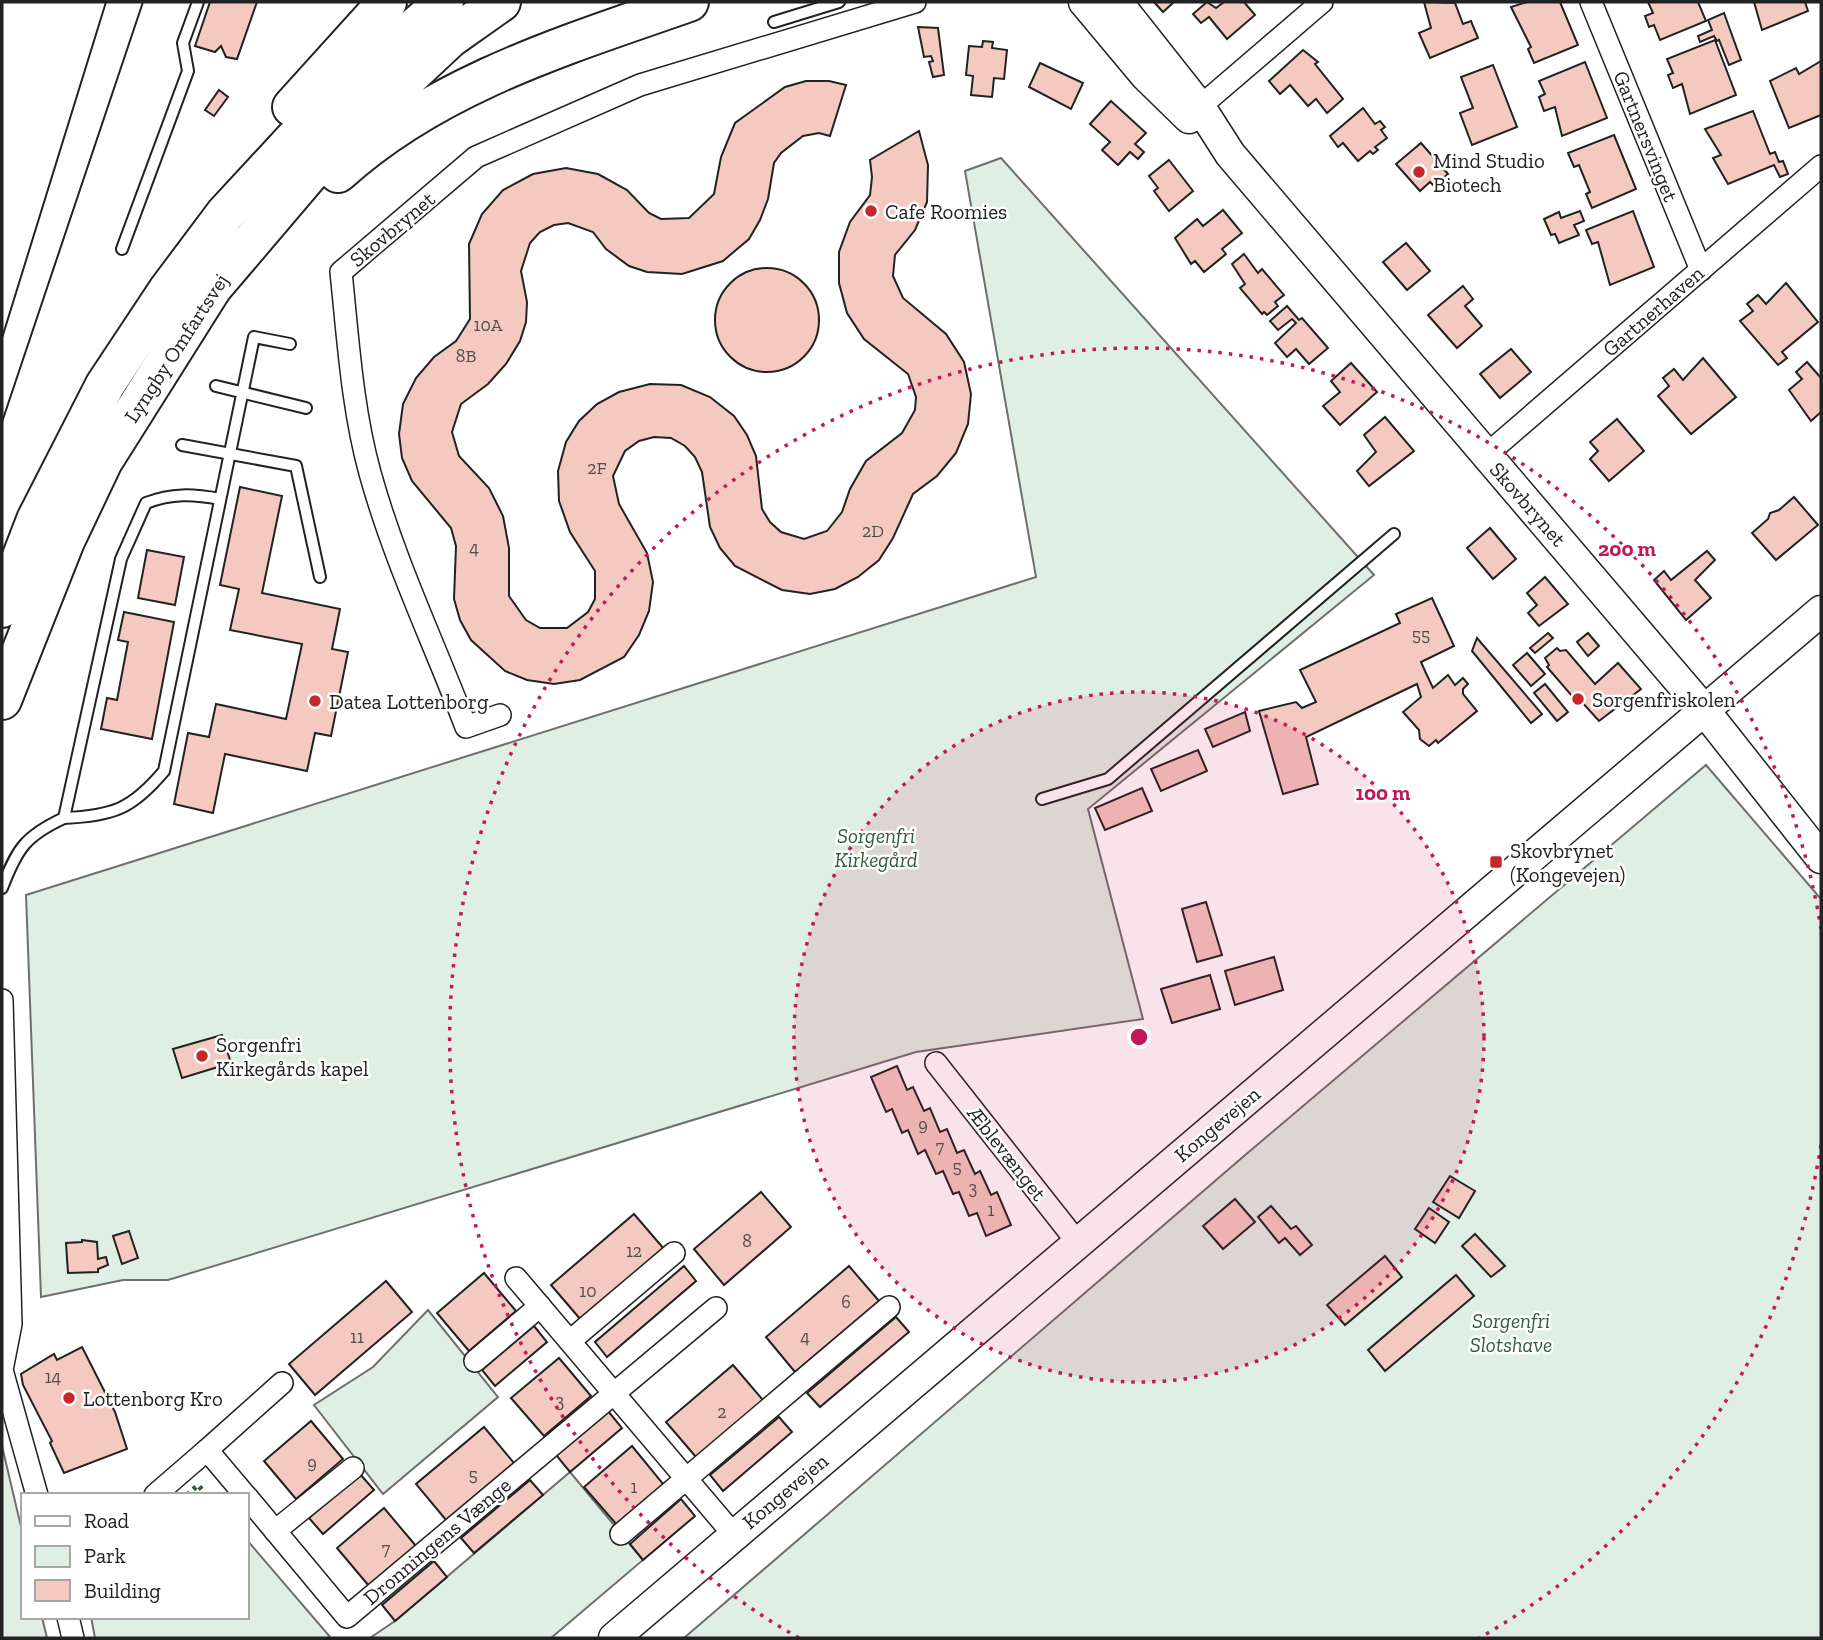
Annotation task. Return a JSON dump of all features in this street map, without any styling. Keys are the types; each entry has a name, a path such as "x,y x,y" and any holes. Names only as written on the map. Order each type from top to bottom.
{"highway":[{"path":"225,214 288,112 387,2"},
{"name":"Lyngby Omfartsvej","path":"2,608 36,520 105,385 225,214 323,108 444,2"},
{"name":"Lyngby Omfartsvej","path":"2,700 65,541 103,461 212,288 326,155 450,37 501,2"},
{"path":"212,288 346,166 413,117 499,72 689,2"}],"street":[{"name":"Skovbrynet","path":"1084,2 1145,75 1194,112"},
{"name":"Skovbrynet","path":"1117,2 1194,112 1704,710 1821,858"},
{"path":"1194,112 1322,2"},
{"name":"Gartnersvinget","path":"1591,2 1701,270"},
{"name":"Skovbrynet","path":"500,715 466,727 406,577 370,472 341,272 476,157 640,85 902,4"},
{"name":"Gartnerhaven","path":"1486,455 1821,166"},
{"name":"Kongevejen","path":"614,1638 1821,611"},
{"path":"2,1000 11,1324 2,1370 36,1493"},
{"name":"Æblevænget","path":"936,1063 1078,1243"},
{"path":"570,1341 674,1253"},
{"path":"516,1278 734,1535"},
{"path":"475,1361 540,1306"},
{"path":"621,1534 889,1307"},
{"name":"Dronningens Vænge","path":"248,1498 347,1617 716,1308"},
{"path":"157,1493 282,1383"},
{"name":"Dronningens Vænge","path":"207,1450 243,1493"},
{"path":"275,1531 353,1468"},
{"path":"68,1619 73,1638"}],"lane":[{"path":"122,249 188,71 183,43 198,2"},
{"path":"774,22 839,2"},
{"path":"2,888 15,855 35,831 64,818 100,817 125,808 146,792 163,771 254,337 290,344"},
{"path":"216,386 306,408"},
{"path":"183,445 296,466 320,577"},
{"path":"64,818 121,559 146,503 164,496 190,494 220,499"},
{"path":"1042,799 1108,779 1394,534"}],"green space":[{"name":"Sorgenfri Kirkegård","path":"1001,158 1374,575 1088,809 1143,1019 916,1052 168,1280 123,1280 41,1297 26,895 1036,577 965,171"},
{"name":"Sorgenfri Slotshave","path":"1706,765 1821,899 1821,1638 684,1638 1244,1156"},
{"path":"428,1310 498,1397 383,1494 314,1405 373,1367"},
{"path":"2,1446 21,1527 21,1619 42,1619 47,1638 2,1638"},
{"path":"570,1472 643,1560 551,1638 370,1638 395,1621"},
{"path":"248,1541 331,1638 95,1638 91,1619 248,1619"}],"building":[{"path":"210,2 257,2 237,59 226,57 221,46 215,52 195,46"},
{"path":"1154,2 1174,2 1163,12"},
{"path":"1207,2 1216,8 1224,2 1244,2 1255,15 1227,39 1209,17 1201,23 1193,14"},
{"path":"1424,2 1455,3 1463,24 1471,21 1478,38 1430,58 1419,33 1431,28"},
{"path":"1527,2 1560,2 1578,45 1534,63 1528,49 1531,47 1511,7"},
{"path":"1648,2 1698,2 1706,21 1660,40 1654,25 1649,27 1645,16 1653,13"},
{"path":"1754,2 1805,2 1808,11 1762,30"},
{"path":"1724,13 1741,60 1729,65 1719,40 1714,36 1700,42 1698,36 1712,30 1708,20"},
{"path":"918,27 938,28 944,75 933,77 929,62 933,61 931,56 924,57"},
{"path":"1715,40 1736,95 1690,114 1682,84 1673,88 1668,75 1673,73 1667,59"},
{"path":"983,41 993,42 992,48 1007,50 1004,79 994,78 992,97 971,95 973,76 966,75 969,46 982,47"},
{"path":"1303,50 1318,62 1315,64 1343,99 1327,113 1316,99 1308,106 1290,85 1280,94 1269,81"},
{"path":"1821,61 1821,115 1789,128 1770,81 1796,68 1799,74"},
{"path":"1585,62 1607,118 1562,136 1555,107 1544,111 1539,97 1545,94 1539,81"},
{"path":"1040,63 1083,83 1071,109 1029,87"},
{"path":"1493,65 1517,127 1472,145 1460,113 1473,108 1461,77"},
{"path":"806,81 829,81 846,85 830,136 819,133 803,136 781,153 774,163 768,199 760,220 749,239 723,261 682,274 647,272 629,266 606,249 593,232 568,223 554,225 540,232 530,243 521,271 527,302 526,322 520,341 506,364 488,384 461,404 452,432 459,456 489,488 503,516 509,548 509,596 526,620 540,628 567,628 588,612 595,599 595,571 570,532 559,501 558,471 566,442 579,421 597,404 619,392 650,384 681,385 710,397 734,416 747,435 756,456 762,509 770,522 781,532 804,539 827,531 842,512 850,489 866,461 902,433 915,410 916,397 908,374 864,339 847,313 839,283 839,252 850,222 870,195 870,160 919,131 928,165 927,202 915,230 895,255 893,276 903,298 946,334 964,362 971,394 968,424 956,453 937,476 913,494 893,538 879,560 858,577 835,589 810,594 782,590 735,566 720,548 710,527 702,472 695,457 685,446 671,438 654,437 639,441 625,451 613,476 619,504 647,553 653,582 649,611 639,635 624,657 580,680 554,684 527,680 505,671 471,640 460,620 454,599 456,546 451,528 412,481 402,458 399,434 403,404 416,378 434,357 456,341 470,319 469,244 482,214 503,190 533,174 566,168 598,174 627,190 649,213 661,219 689,218 714,194 721,157 735,123 785,87"},
{"path":"219,90 228,97 214,116 205,110"},
{"path":"1111,101 1146,133 1135,144 1144,152 1138,159 1130,152 1118,165 1102,150 1110,142 1090,124"},
{"path":"1363,108 1375,124 1380,121 1385,127 1381,130 1387,138 1375,147 1378,150 1373,154 1370,151 1358,161 1343,143 1338,147 1330,136"},
{"path":"1753,111 1770,154 1775,152 1779,162 1783,161 1788,174 1780,177 1774,165 1728,184 1713,158 1721,155 1705,129"},
{"path":"1614,135 1636,189 1592,208 1586,194 1590,192 1579,165 1574,167 1568,153"},
{"path":"1421,143 1448,174 1434,186 1430,182 1420,191 1396,164"},
{"path":"1169,160 1193,191 1169,211 1154,191 1158,188 1149,176"},
{"path":"1223,210 1242,233 1222,249 1226,254 1204,272 1195,261 1191,264 1175,238 1197,219 1203,226"},
{"path":"1580,211 1584,221 1574,225 1579,235 1559,243 1555,234 1551,235 1544,219 1559,212 1561,218"},
{"path":"1633,211 1654,267 1610,285 1598,242 1592,244 1586,230"},
{"path":"1406,243 1430,271 1407,290 1383,262"},
{"path":"1244,254 1258,273 1262,269 1284,295 1275,302 1278,306 1267,315 1264,312 1262,314 1240,288 1245,284 1232,264"},
{"path":"767,268 787,272 804,283 815,300 819,320 815,340 804,357 787,368 767,372 747,368 730,357 719,340 715,320 719,300 730,283 747,272"},
{"path":"1786,283 1818,322 1782,352 1787,358 1778,365 1740,321 1753,311 1747,304 1758,295 1766,304"},
{"path":"1463,286 1473,299 1465,306 1482,326 1457,348 1428,315"},
{"path":"1287,306 1299,320 1302,318 1328,348 1309,364 1296,349 1287,357 1275,343 1296,323 1292,319 1278,330 1270,321"},
{"path":"1511,349 1531,372 1500,398 1480,374"},
{"path":"1703,358 1736,397 1691,434 1658,396 1669,386 1663,378 1674,369 1683,380"},
{"path":"1807,362 1821,378 1821,412 1811,421 1789,390 1802,379 1796,372"},
{"path":"1351,363 1377,392 1340,425 1323,406 1340,392 1331,381"},
{"path":"1385,417 1414,451 1369,486 1357,471 1376,452 1364,435"},
{"path":"1617,419 1644,451 1609,481 1590,459 1598,451 1590,442"},
{"path":"240,487 282,496 262,593 340,609 332,649 348,652 331,736 315,733 307,771 225,754 213,813 174,804 188,733 209,737 216,704 286,719 302,644 230,630 239,589 220,585"},
{"path":"1794,497 1818,525 1776,560 1752,533 1768,519 1770,513 1779,510"},
{"path":"1490,528 1516,559 1493,579 1467,548"},
{"path":"147,550 184,557 175,605 138,598"},
{"path":"1707,551 1715,560 1695,580 1711,598 1686,620 1654,580 1664,571 1671,580"},
{"path":"1545,577 1568,604 1539,626 1528,613 1537,605 1527,593"},
{"path":"1432,598 1454,646 1421,662 1433,688 1448,675 1455,685 1463,678 1468,684 1463,689 1463,694 1477,711 1438,743 1436,740 1429,746 1420,739 1419,730 1403,712 1421,697 1417,684 1306,737 1318,784 1283,794 1259,711 1296,702 1302,708 1316,702 1300,670 1400,623 1396,614"},
{"path":"124,612 174,622 152,739 101,729 107,698 117,700 128,642 118,640"},
{"path":"1548,633 1553,638 1535,653 1530,648"},
{"path":"1588,633 1599,646 1588,656 1577,642"},
{"path":"1477,638 1542,714 1531,723 1472,651"},
{"path":"1557,648 1560,651 1566,650 1595,684 1618,663 1641,689 1599,721 1581,701 1578,703 1547,667 1549,665 1545,658"},
{"path":"1527,653 1545,674 1531,686 1513,665"},
{"path":"1545,684 1568,712 1557,721 1534,693"},
{"path":"1245,712 1250,731 1213,747 1205,729"},
{"path":"1198,750 1207,771 1161,791 1151,769"},
{"path":"1142,788 1152,811 1105,830 1095,808"},
{"path":"1206,902 1222,955 1197,962 1182,909"},
{"path":"1274,957 1283,990 1235,1005 1225,971"},
{"path":"1210,975 1220,1009 1172,1023 1161,989"},
{"name":"Sorgenfri Kirkegårds kapel","path":"222,1035 231,1063 182,1078 173,1049"},
{"path":"897,1066 907,1090 913,1087 924,1111 930,1108 940,1132 947,1129 957,1153 964,1150 975,1174 980,1171 991,1195 997,1192 1011,1225 986,1236 977,1213 969,1216 959,1192 953,1194 943,1171 936,1174 925,1150 918,1154 908,1130 902,1133 892,1109 886,1112 871,1077"},
{"path":"1450,1176 1475,1191 1459,1218 1433,1202"},
{"path":"761,1192 791,1227 724,1285 694,1249"},
{"path":"1235,1199 1255,1222 1223,1249 1203,1226"},
{"path":"1271,1206 1291,1229 1296,1226 1312,1245 1300,1255 1285,1238 1279,1243 1258,1217"},
{"path":"1429,1208 1449,1222 1435,1243 1415,1229"},
{"path":"634,1214 664,1249 581,1320 551,1285"},
{"path":"129,1231 138,1258 122,1264 113,1236"},
{"path":"1475,1234 1505,1266 1491,1277 1462,1246"},
{"path":"82,1240 97,1242 98,1259 106,1257 108,1265 98,1269 98,1272 68,1273 66,1243"},
{"path":"1385,1256 1402,1277 1345,1325 1327,1305"},
{"path":"684,1266 696,1281 607,1357 595,1342"},
{"path":"849,1266 879,1301 795,1372 766,1337"},
{"path":"484,1273 516,1311 469,1351 437,1313"},
{"path":"1456,1275 1474,1296 1385,1371 1368,1350"},
{"path":"386,1281 412,1312 315,1395 289,1364"},
{"path":"896,1317 909,1332 820,1407 807,1393"},
{"path":"534,1326 547,1342 495,1386 482,1370"},
{"name":"Lottenborg Kro","path":"82,1347 115,1412 127,1449 64,1473 50,1443 52,1441 23,1385 21,1374 54,1354 57,1360"},
{"path":"559,1358 591,1396 544,1436 511,1398"},
{"path":"733,1365 763,1400 696,1457 666,1422"},
{"path":"608,1411 622,1428 570,1472 556,1455"},
{"path":"779,1417 792,1432 723,1491 710,1475"},
{"path":"311,1421 343,1459 296,1499 264,1461"},
{"path":"484,1427 514,1463 446,1520 416,1484"},
{"path":"632,1446 664,1485 617,1525 584,1487"},
{"path":"360,1474 374,1490 323,1534 309,1518"},
{"path":"530,1480 543,1495 474,1553 461,1538"},
{"path":"681,1499 695,1516 643,1560 630,1544"},
{"path":"384,1508 416,1546 369,1586 337,1548"},
{"path":"434,1561 447,1577 395,1621 382,1605"}],"tram line":[{"path":"2,338 106,2"},
{"path":"2,422 143,2"}],"hedge":[{"path":"189,1493 198,1485 202,1490"}],"place":[{"name":"Mind Studio Biotech","path":"1419,172"},
{"name":"Cafe Roomies","path":"871,211"},
{"name":"Sorgenfriskolen","path":"1578,699"},
{"name":"Datea Lottenborg","path":"315,701"},
{"name":"Skovbrynet (Kongevejen)","path":"1496,862"},
{"name":"Sorgenfri Kirkegårds kapel","path":"202,1056"},
{"name":"Lottenborg Kro","path":"69,1398"}]}
